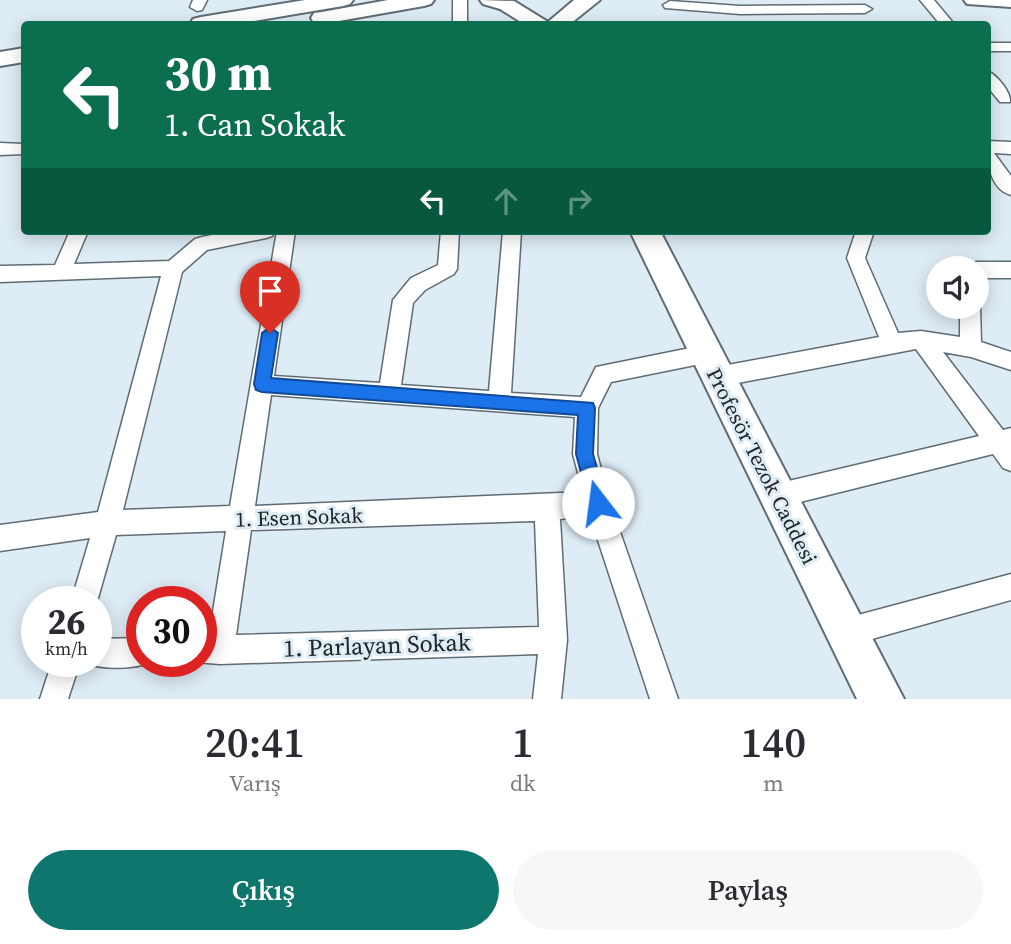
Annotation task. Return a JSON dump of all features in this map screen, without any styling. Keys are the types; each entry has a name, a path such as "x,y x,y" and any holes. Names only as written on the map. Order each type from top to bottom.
{"main road":[{"path":"199,10 343,0"},
{"path":"327,20 424,0"},
{"path":"490,0 507,5 534,21"},
{"path":"523,0 541,21"},
{"path":"549,0 551,21"},
{"path":"561,21 576,7 590,0"},
{"path":"974,0 1011,1"},
{"path":"0,59 21,56"},
{"path":"0,74 21,70"},
{"name":"Profesör Tezok Caddesi","path":"647,235 776,496 881,699"}],"street":[{"path":"460,0 460,21"},
{"path":"927,0 944,21"},
{"path":"670,5 740,10 863,5 872,21"},
{"path":"709,9 712,21"},
{"path":"740,10 748,21"},
{"path":"991,47 1011,47"},
{"path":"991,80 1008,99"},
{"path":"991,147 1011,148"},
{"path":"0,149 21,149"},
{"path":"991,163 1000,182"},
{"path":"61,272 77,235"},
{"path":"89,586 173,268 202,244 246,235"},
{"path":"217,624 241,519 285,235"},
{"path":"389,393 403,300 418,284 447,269 450,235"},
{"path":"499,401 512,235"},
{"path":"864,235 856,258 892,343"},
{"path":"0,274 173,268"},
{"path":"989,270 1011,270"},
{"path":"970,319 971,348"},
{"path":"776,496 1006,447 921,340"},
{"path":"664,699 584,454 587,408 604,374 711,366 921,340 971,348 1011,360"},
{"path":"262,384 587,408"},
{"name":"1. Esen Sokak","path":"0,538 107,523 547,508 598,503"},
{"path":"547,508 553,640 547,699"},
{"path":"847,632 1011,587"},
{"name":"1. Parlayan Sokak","path":"217,650 553,640"},
{"path":"54,699 61,677"}],"route":[{"path":"270,333 262,384 587,408 584,454 598,503"}]}
